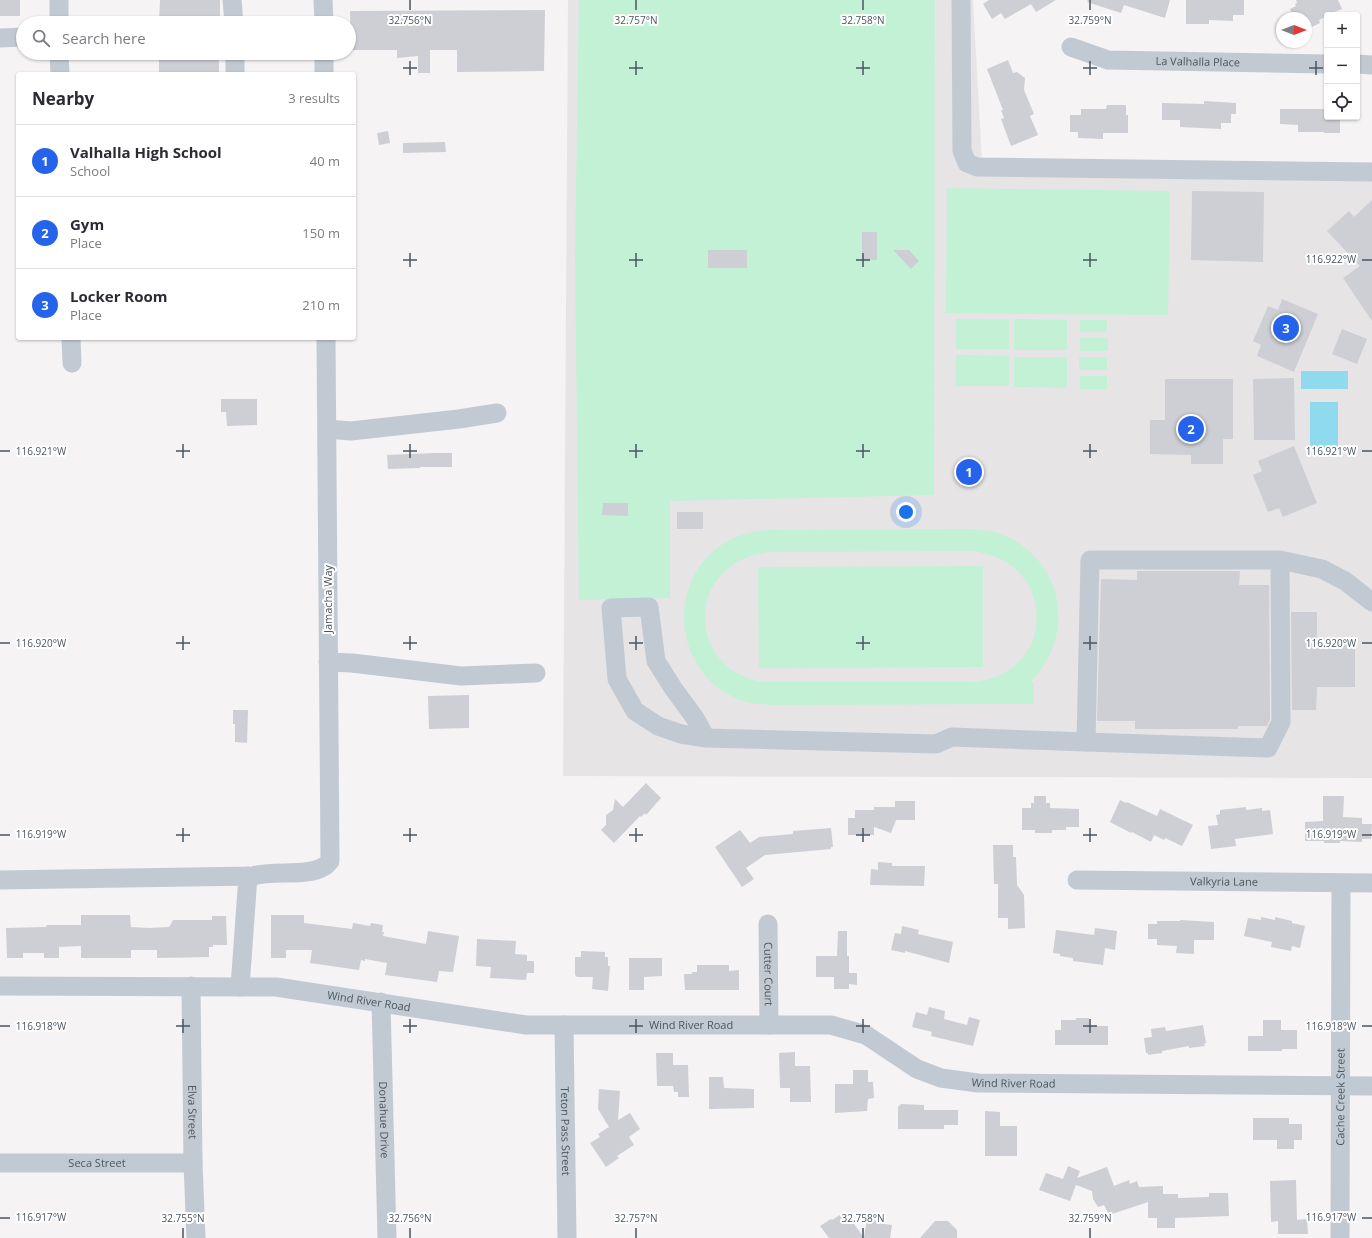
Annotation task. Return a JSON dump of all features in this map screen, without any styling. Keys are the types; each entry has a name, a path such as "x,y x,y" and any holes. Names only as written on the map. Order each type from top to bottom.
{"street":[{"path":"59,0 59,16"},
{"path":"232,0 233,16"},
{"path":"323,0 324,16"},
{"path":"960,0 962,152 967,163 977,167 1372,172"},
{"path":"0,38 16,37"},
{"name":"La Valhalla Place","path":"1071,47 1108,60 1324,64"},
{"path":"59,60 60,72"},
{"path":"235,60 235,72"},
{"path":"324,60 324,72"},
{"path":"1360,64 1372,64"},
{"path":"71,340 72,363"},
{"name":"Jamacha Way","path":"248,876 262,873 306,872 322,868 330,861 326,340"},
{"path":"327,429 351,431 459,420 497,413"},
{"path":"1086,742 1090,560 1280,560 1322,569 1345,581 1372,602"},
{"path":"706,738 695,718 656,662 649,607 611,608 617,679 635,711 658,726 681,734 706,738 936,744 952,737 1268,748 1281,722 1280,560"},
{"path":"328,662 352,663 461,676 536,673"},
{"path":"0,880 248,876 240,987"},
{"name":"Valkyria Lane","path":"1077,880 1372,883"},
{"name":"Cache Creek Street","path":"1340,1238 1341,883"},
{"name":"Cutter Court","path":"768,924 769,1025"},
{"name":"Wind River Road","path":"0,986 276,987 526,1025 831,1025 866,1035 917,1069 941,1078 978,1083 1372,1086"},
{"name":"Elva Street","path":"191,986 193,1163 196,1238"},
{"name":"Donahue Drive","path":"381,1002 387,1238"},
{"name":"Teton Pass Street","path":"564,1025 567,1238"},
{"name":"Seca Street","path":"0,1163 193,1163"}],"shaded area":[{"path":"568,0 973,0 982,162 1372,168 1372,778 563,776"}],"green space":[{"path":"579,0 935,0 934,495 670,501 670,598 579,600 575,258"},
{"path":"947,188 1170,191 1168,315 946,313"},
{"path":"956,319 1009,319 1009,349 956,349"},
{"path":"1014,319 1067,320 1067,350 1014,350"},
{"path":"1080,320 1107,320 1107,332 1080,332"},
{"path":"1080,338 1108,338 1108,351 1080,351"},
{"path":"956,355 1009,356 1009,386 955,386"},
{"path":"1014,357 1067,357 1067,388 1014,387"},
{"path":"1079,357 1107,357 1107,370 1079,370"},
{"path":"1080,376 1107,376 1107,389 1080,389"},
{"path":"971,529 993,532 1012,539 1030,552 1044,568 1053,586 1058,606 1058,626 1053,646 1044,665 1030,682 1034,682 1034,704 771,705 747,702 723,691 711,682 701,670 689,647 685,629 684,611 687,594 693,577 703,562 716,549 741,535 770,530","holes":["971,551 1000,559 1020,574 1033,594 1037,617 1033,640 1020,660 1000,675 972,682 760,682 734,672 717,655 707,635 705,613 710,591 723,573 743,559 770,552"]},
{"path":"983,566 983,667 759,668 758,567"}],"water":[{"path":"1301,371 1348,371 1348,389 1301,389"},
{"path":"1310,402 1338,402 1338,448 1310,448"}],"building":[{"path":"0,0 20,0 20,16 0,16"},
{"path":"160,0 220,0 220,16 159,16"},
{"path":"989,0 1056,0 1036,12 1031,4 1005,19 1001,13 992,19 983,4"},
{"path":"1088,0 1170,0 1165,18 1124,5 1121,13 1087,2"},
{"path":"1186,0 1244,0 1244,15 1233,15 1233,21 1209,20 1209,24 1186,24"},
{"path":"1296,0 1338,0 1342,9 1334,12 1324,12 1324,18 1319,20 1320,23 1312,27 1312,12 1291,12 1290,9 1296,6 1295,4 1297,3"},
{"path":"545,10 544,71 457,72 457,50 430,50 430,73 418,73 418,56 397,58 397,50 356,50 356,16 350,16 350,11"},
{"path":"159,60 219,60 219,72 159,72"},
{"path":"1008,60 1013,73 1017,72 1025,78 1024,90 1034,114 1030,116 1038,135 1011,146 1001,119 1004,118 1001,110 1003,110 987,69"},
{"path":"1204,101 1236,103 1236,114 1231,114 1231,123 1221,123 1221,129 1180,127 1180,120 1162,120 1162,103 1204,104"},
{"path":"1107,105 1126,105 1126,115 1128,115 1128,133 1103,133 1103,139 1078,138 1078,132 1070,132 1070,115 1081,115 1081,109 1106,109"},
{"path":"1280,109 1324,109 1324,120 1340,120 1340,133 1298,132 1298,125 1280,124"},
{"path":"388,131 390,143 379,145 377,133"},
{"path":"445,142 446,152 403,153 403,143"},
{"path":"1192,191 1264,192 1263,262 1191,260"},
{"path":"1372,200 1372,321 1343,278 1360,266 1327,231 1349,211 1354,217"},
{"path":"862,232 877,232 877,260 862,260"},
{"path":"708,250 747,250 747,268 708,268"},
{"path":"893,250 909,250 919,261 911,269"},
{"path":"1282,299 1318,314 1294,372 1257,356 1261,345 1253,341 1268,306 1278,310"},
{"path":"1342,329 1367,339 1357,364 1332,354"},
{"path":"1294,378 1295,440 1254,440 1253,379"},
{"path":"1165,379 1233,379 1233,439 1223,439 1223,464 1191,464 1191,455 1150,454 1150,420 1165,420"},
{"path":"221,399 257,399 257,425 227,426 226,412 221,412"},
{"path":"1294,446 1317,503 1283,517 1279,508 1268,512 1253,475 1262,471 1258,461"},
{"path":"452,453 452,467 388,469 387,455"},
{"path":"603,503 628,503 628,516 602,515"},
{"path":"677,512 703,512 703,529 677,529"},
{"path":"1137,571 1240,571 1239,585 1269,585 1270,719 1267,726 1238,726 1238,729 1135,729 1135,721 1097,721 1101,579 1137,580"},
{"path":"1291,612 1317,612 1317,642 1355,643 1355,687 1317,687 1316,710 1292,710"},
{"path":"469,695 469,728 429,729 428,696"},
{"path":"233,710 248,710 247,743 235,742"},
{"path":"646,783 661,798 646,815 645,813 641,817 640,816 614,843 601,830 606,825 606,815 613,810 615,799 623,807"},
{"path":"1034,796 1046,796 1046,803 1050,803 1050,808 1079,809 1079,827 1066,827 1066,830 1052,830 1052,833 1035,833 1035,830 1022,830 1022,808 1031,808 1031,803 1034,803"},
{"path":"1323,796 1344,796 1343,817 1362,818 1362,824 1372,824 1371,839 1362,839 1362,842 1340,841 1340,843 1305,841 1305,822 1323,821"},
{"path":"1120,800 1157,816 1160,809 1193,825 1182,846 1165,838 1164,840 1154,835 1151,842 1110,822"},
{"path":"895,801 915,801 915,820 896,820 891,833 874,827 874,835 848,835 848,818 855,818 855,810 874,810 874,807 895,807"},
{"path":"1246,807 1246,810 1262,808 1262,811 1270,810 1273,834 1235,839 1236,846 1211,849 1208,826 1218,825 1216,815 1220,814 1220,810"},
{"path":"831,828 833,847 831,847 831,849 765,855 746,868 754,879 742,887 715,847 740,830 750,843 759,837 793,834 793,831"},
{"path":"993,845 1013,845 1013,857 1016,857 1017,885 1024,895 1025,928 1008,929 1008,918 998,918 998,884 994,884"},
{"path":"878,862 892,863 892,866 925,866 924,886 870,885 871,869 878,870"},
{"path":"81,915 130,915 131,927 149,928 169,927 173,920 212,920 212,916 226,916 227,945 213,945 213,947 209,947 209,957 157,958 157,950 131,950 131,958 81,958 81,946 59,947 59,958 44,958 44,953 23,953 23,958 7,958 6,928 46,927 47,925 81,925"},
{"path":"271,915 304,915 304,923 352,929 353,923 370,926 371,923 383,925 383,936 426,944 428,931 459,936 453,972 439,971 437,982 385,975 387,963 365,959 365,961 361,960 359,970 310,963 312,950 286,950 286,958 271,958"},
{"path":"1261,917 1275,920 1275,917 1305,926 1300,948 1292,946 1291,951 1271,947 1272,942 1244,936 1248,918 1261,920"},
{"path":"1180,920 1214,922 1214,940 1194,940 1194,954 1176,953 1177,946 1157,945 1157,939 1148,939 1148,924 1157,924 1157,921"},
{"path":"902,926 919,930 918,934 953,942 949,963 905,951 905,953 891,950 895,933 901,934"},
{"path":"1095,928 1117,931 1115,950 1105,948 1103,965 1073,961 1073,958 1060,956 1060,954 1053,953 1056,930 1094,935"},
{"path":"838,931 847,931 849,973 857,973 857,985 849,984 849,989 834,989 834,977 816,977 816,956 837,956"},
{"path":"477,939 516,941 515,954 527,955 527,961 534,961 534,973 527,973 526,980 490,978 491,967 476,966"},
{"path":"581,951 605,952 605,957 608,957 608,966 610,966 608,991 592,989 593,977 577,977 575,975 575,957 581,957"},
{"path":"629,958 662,958 662,976 644,977 644,990 629,990"},
{"path":"697,965 729,965 729,971 739,970 739,990 685,990 684,974 692,974 692,972 697,972"},
{"path":"929,1007 945,1011 944,1019 967,1025 969,1017 980,1020 973,1046 931,1036 932,1032 912,1027 916,1012 927,1015"},
{"path":"1076,1018 1089,1018 1089,1026 1108,1026 1108,1045 1055,1045 1055,1030 1061,1030 1061,1020 1076,1020"},
{"path":"1263,1020 1281,1020 1281,1030 1297,1030 1297,1049 1282,1049 1282,1051 1248,1051 1248,1036 1263,1036"},
{"path":"1203,1025 1206,1043 1204,1044 1205,1046 1189,1048 1189,1046 1148,1055 1148,1053 1146,1053 1144,1038 1152,1037 1151,1029 1165,1027 1166,1031"},
{"path":"795,1052 795,1066 810,1066 811,1102 790,1102 790,1088 780,1088 779,1053"},
{"path":"656,1053 673,1053 673,1065 688,1065 689,1097 678,1097 678,1092 674,1092 673,1086 657,1086"},
{"path":"853,1070 868,1070 868,1082 873,1082 874,1098 868,1099 867,1111 835,1113 835,1084 853,1084"},
{"path":"709,1077 723,1077 724,1088 754,1089 754,1108 709,1109"},
{"path":"599,1089 620,1091 618,1120 630,1113 640,1129 629,1137 634,1145 617,1156 619,1158 606,1167 590,1143 600,1137 598,1134 609,1127 598,1109"},
{"path":"901,1104 924,1105 924,1110 958,1110 958,1125 944,1125 944,1129 898,1129 898,1107"},
{"path":"985,1111 1000,1112 1000,1126 1017,1126 1017,1156 985,1156"},
{"path":"1253,1118 1289,1118 1289,1124 1302,1124 1302,1140 1294,1140 1294,1149 1277,1149 1277,1140 1253,1140"},
{"path":"1068,1166 1080,1171 1077,1178 1107,1167 1114,1186 1129,1180 1130,1184 1137,1181 1139,1187 1163,1186 1163,1194 1178,1194 1178,1198 1209,1197 1209,1193 1228,1193 1229,1216 1175,1218 1175,1228 1157,1228 1157,1218 1148,1218 1148,1202 1109,1215 1104,1205 1098,1207 1093,1199 1092,1191 1076,1185 1070,1201 1039,1190 1046,1173 1063,1179"},
{"path":"1296,1180 1297,1220 1307,1219 1308,1234 1278,1234 1278,1221 1271,1222 1270,1181"},
{"path":"840,1215 844,1220 852,1221 864,1238 829,1238 820,1226"},
{"path":"867,1219 878,1221 878,1223 892,1225 890,1238 864,1238"},
{"path":"935,1221 948,1221 957,1230 957,1238 920,1238"}],"place":[{"name":"Locker Room","path":"1286,328"},
{"name":"Gym","path":"1191,429"},
{"name":"Valhalla High School","path":"969,472"}]}
